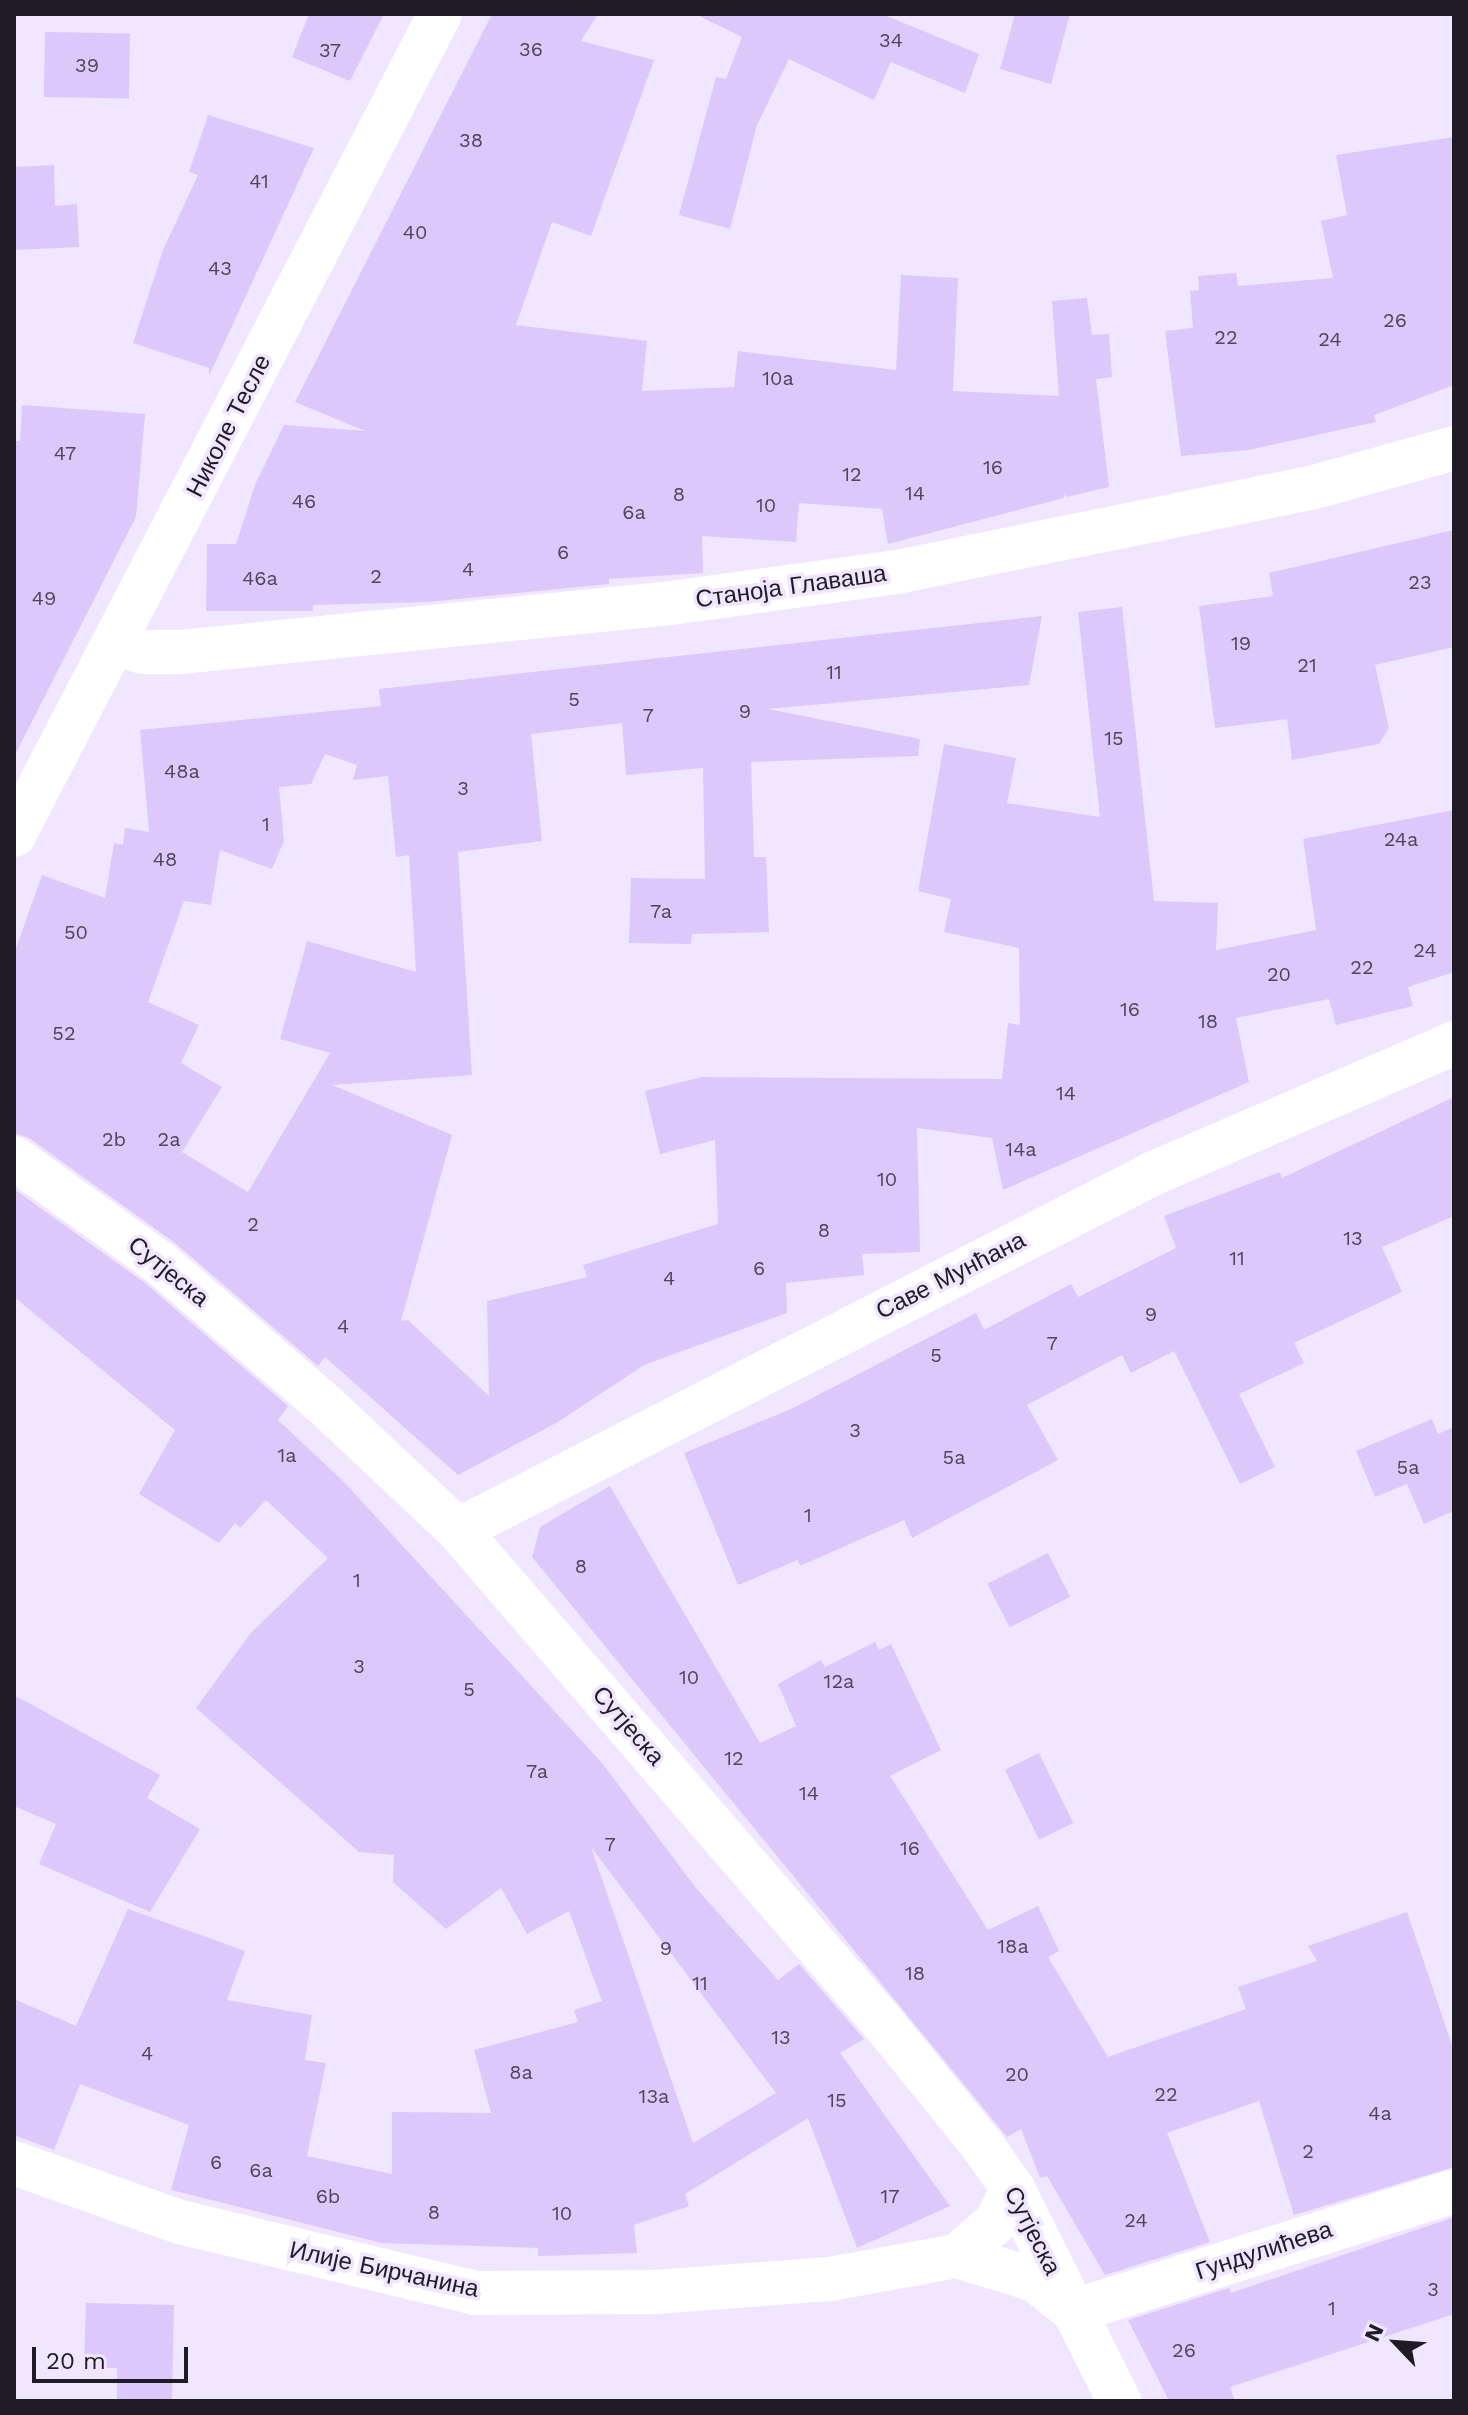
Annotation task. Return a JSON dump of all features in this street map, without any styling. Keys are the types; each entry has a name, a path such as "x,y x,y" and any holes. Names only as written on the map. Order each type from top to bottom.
{"street":[{"name":"Николе Тесле","path":"14,835 117,644 440,14"},
{"name":"Станоја Главаша","path":"117,644 143,652 181,652 671,603 897,572 1311,488 1454,448"},
{"name":"Саве Мунћана","path":"458,1530 1154,1173 1454,1043"},
{"name":"Сутјеска","path":"14,1158 160,1263 324,1404 458,1530 884,2024 1013,2189 1119,2401"},
{"name":"Илије Бирчанина","path":"14,2163 180,2222 475,2293 656,2292 830,2279 957,2256 1035,2280 1074,2311"},
{"path":"957,2256 996,2222 1013,2189"},
{"name":"Гундулићева","path":"1074,2311 1454,2191"}],"building":[{"path":"309,14 384,14 350,81 292,57"},
{"path":"492,14 598,14 581,41 654,60 591,236 552,222 516,325 647,341 642,391 734,387 738,351 896,370 901,275 958,278 953,391 1059,396 1052,301 1087,298 1092,335 1109,334 1112,377 1096,379 1109,487 1066,497 1065,492 1064,498 888,544 882,509 799,503 796,542 702,536 703,573 609,579 609,584 428,602 313,605 313,611 206,611 207,544 236,544 255,485 284,425 365,431 295,402"},
{"path":"695,14 882,14 979,54 965,93 891,62 874,100 789,59 757,125 730,229 679,215 716,77 726,79 742,37"},
{"path":"1015,14 1070,14 1051,84 1000,69"},
{"path":"45,32 130,33 129,98 44,97"},
{"path":"208,115 314,148 209,376 209,368 133,343 163,250 198,175 189,172"},
{"path":"1454,137 1454,385 1374,415 1376,422 1248,450 1181,456 1165,331 1193,328 1190,291 1199,290 1198,276 1236,273 1238,286 1333,278 1321,221 1347,215 1336,155"},
{"path":"54,165 55,206 77,204 79,247 14,250 14,167"},
{"path":"22,405 145,414 136,517 14,757 14,441 20,441"},
{"path":"1454,530 1454,647 1375,665 1389,728 1379,744 1292,760 1287,719 1215,728 1199,606 1273,596 1269,573"},
{"path":"1122,607 1154,901 1218,903 1216,950 1316,930 1303,839 1454,810 1454,972 1408,987 1413,1006 1336,1025 1329,999 1236,1018 1249,1082 1003,1190 992,1138 917,1128 920,1252 862,1254 864,1275 786,1283 787,1313 644,1365 558,1422 458,1475 325,1357 318,1366 175,1243 29,1138 14,1133 14,954 42,875 105,898 114,843 123,845 125,828 149,832 140,730 381,706 379,689 1042,616 1029,685 768,709 920,739 918,756 751,762 754,857 766,857 769,932 692,934 691,944 629,943 631,878 705,879 703,768 626,775 622,723 531,734 542,841 458,852 472,1075 332,1085 452,1135 401,1321 408,1320 489,1396 487,1301 587,1277 583,1265 718,1224 715,1140 660,1154 645,1091 702,1077 1002,1079 1008,1023 1020,1025 1019,948 944,932 951,899 918,891 944,744 1016,758 1007,803 1100,817 1078,612","holes":["325,754 357,765 353,780 388,776 396,857 409,855 416,972 307,941 280,1039 330,1053 248,1192 182,1152 222,1087 181,1063 199,1025 148,1002 184,901 211,905 220,850 272,869 284,841 279,787 311,784"]},
{"path":"1454,1097 1454,1216 1382,1247 1402,1292 1294,1343 1304,1363 1239,1394 1275,1467 1240,1484 1174,1351 1131,1373 1122,1355 1027,1405 1058,1460 912,1538 904,1520 800,1566 798,1560 738,1585 684,1453 791,1409 976,1313 984,1330 1071,1284 1078,1297 1176,1248 1164,1216 1280,1172 1282,1178"},
{"path":"14,1189 145,1283 288,1406 278,1420 344,1482 602,1763 696,1888 778,1980 799,1964 864,2039 840,2053 950,2206 857,2248 808,2118 685,2194 689,2206 634,2225 637,2253 538,2256 538,2248 382,2243 171,2190 189,2125 80,2084 54,2150 14,2135 14,1999 76,2026 128,1909 245,1951 227,2000 312,2015 305,2060 326,2063 307,2156 392,2174 392,2112 491,2113 474,2050 578,2022 574,2010 602,2001 569,1911 527,1934 501,1888 446,1929 393,1882 394,1855 359,1852 196,1708 250,1634 328,1558 266,1500 240,1528 235,1523 219,1543 139,1494 175,1430 14,1297","holes":["591,1847 776,2093 693,2143"]},
{"path":"1432,1419 1438,1434 1454,1427 1454,1511 1424,1524 1407,1484 1375,1497 1356,1451"},
{"path":"610,1486 760,1743 796,1726 778,1684 821,1660 825,1667 875,1642 879,1650 891,1644 941,1750 890,1776 988,1930 1038,1906 1059,1951 1048,1957 1108,2057 1246,2009 1238,1987 1317,1961 1308,1946 1407,1912 1454,2051 1454,2167 1294,2215 1259,2101 1167,2133 1210,2242 1105,2275 1047,2176 1040,2178 1021,2129 1007,2137 532,1557 540,1527"},
{"path":"1048,1553 1070,1597 1010,1628 987,1584"},
{"path":"14,1695 160,1775 147,1798 200,1829 150,1912 39,1864 56,1824 14,1806"},
{"path":"1039,1753 1073,1823 1039,1840 1005,1770"},
{"path":"1454,2217 1454,2314 1230,2387 1235,2401 1169,2401 1128,2320 1229,2288 1231,2293"},
{"path":"86,2303 174,2305 172,2401 117,2401 117,2368 84,2368"}]}
